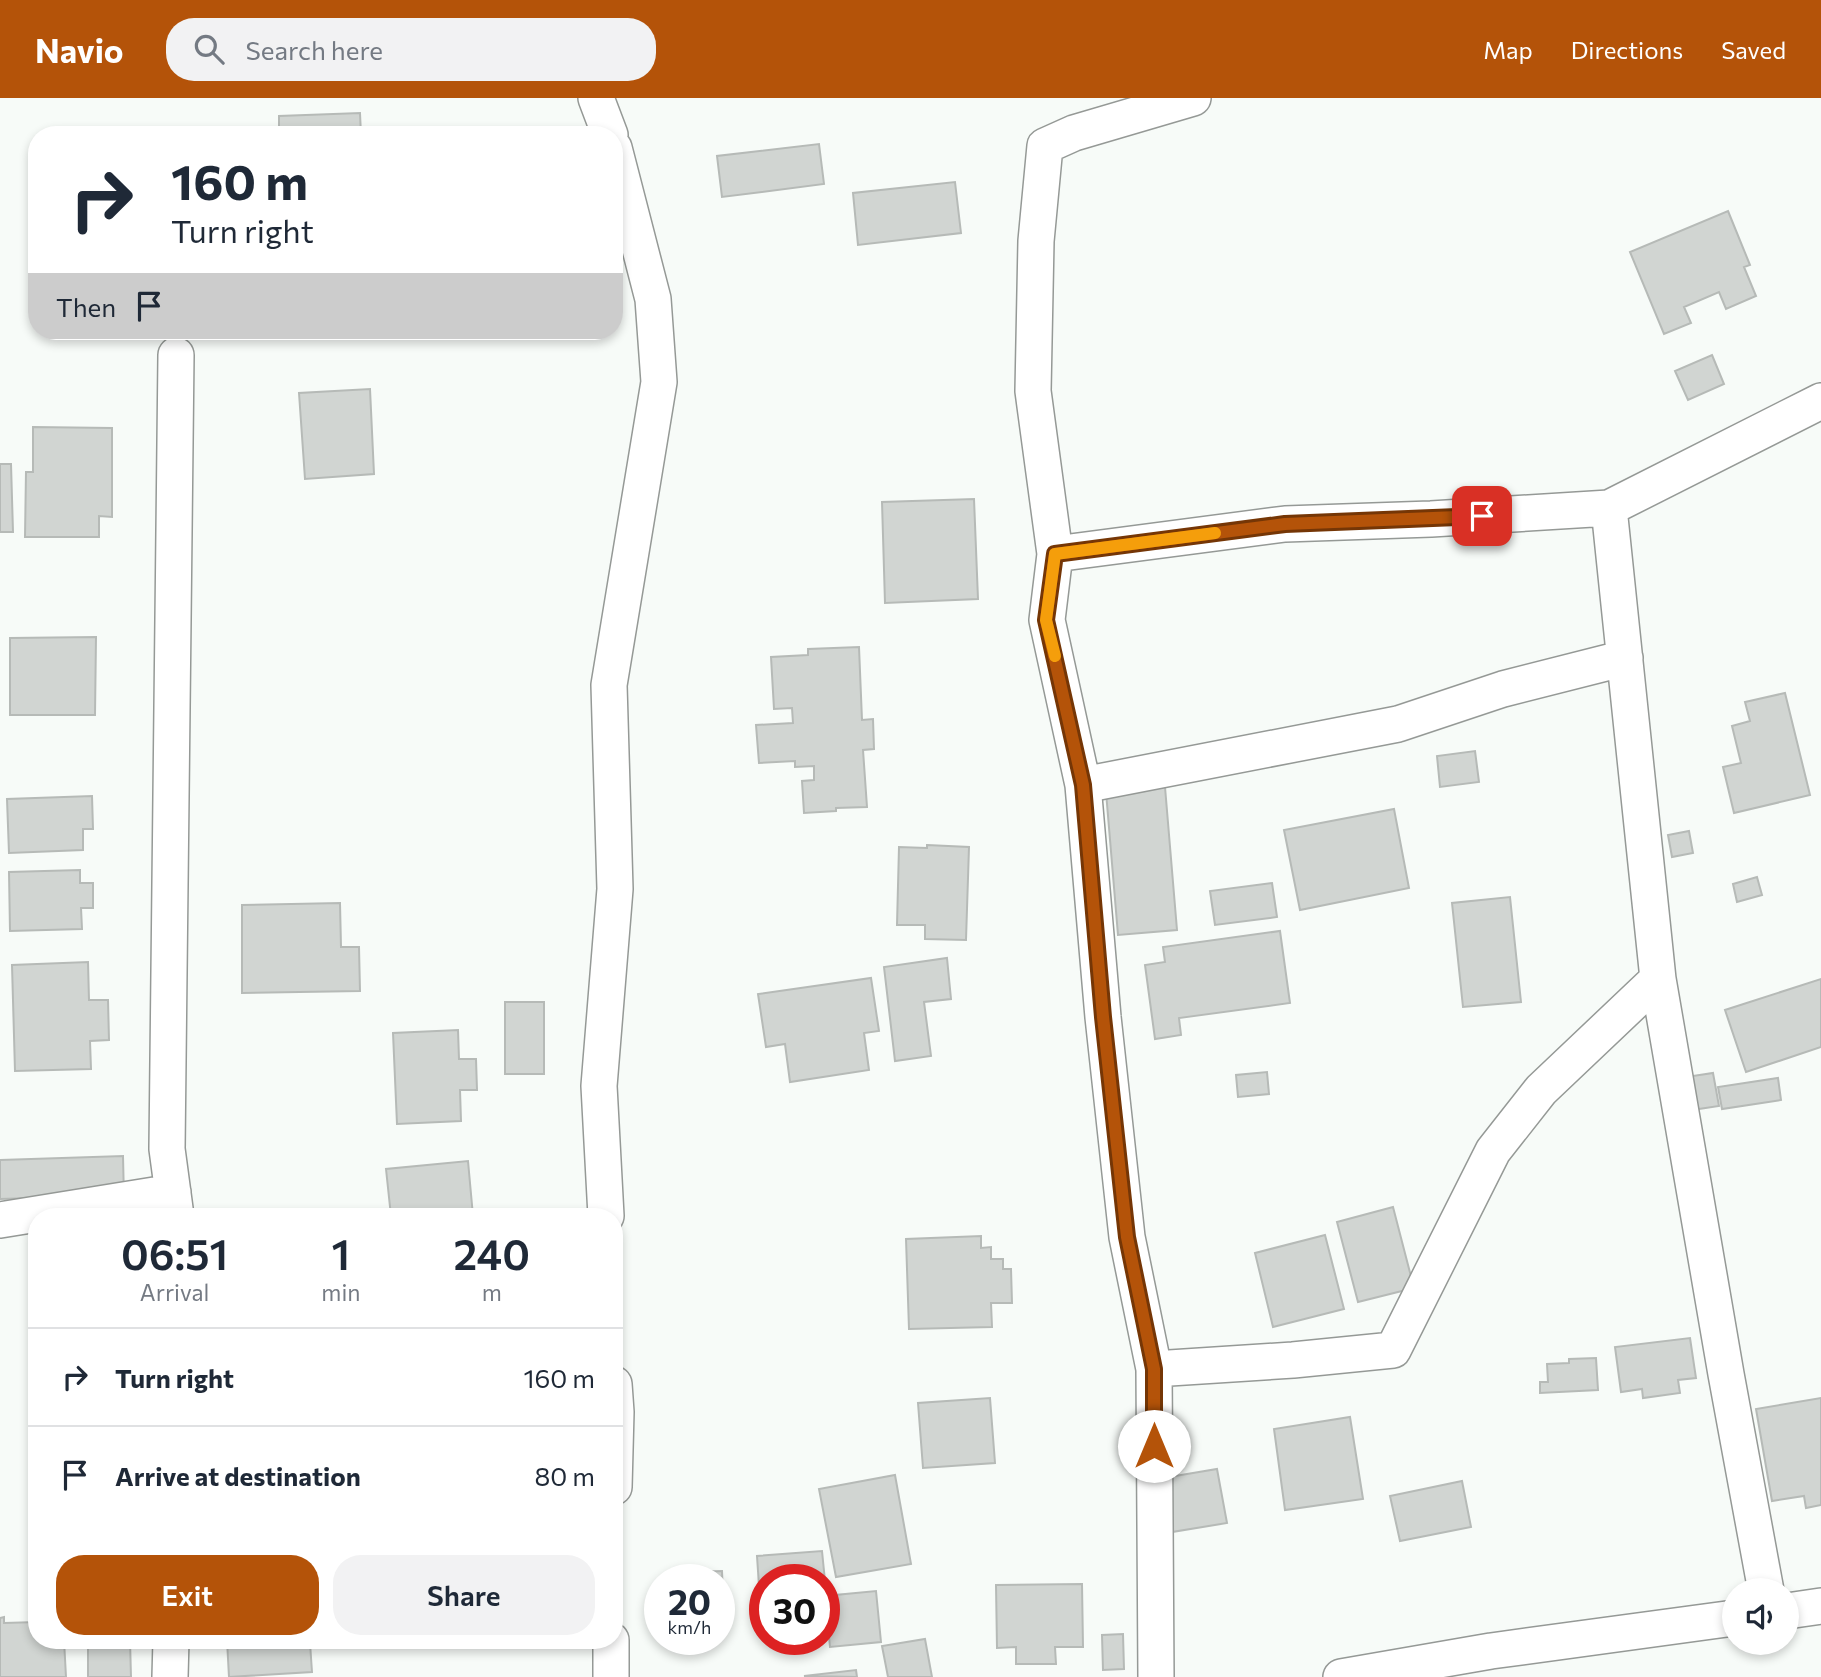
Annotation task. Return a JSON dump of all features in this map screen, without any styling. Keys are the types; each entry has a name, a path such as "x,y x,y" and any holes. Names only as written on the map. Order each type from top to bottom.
{"street":[{"path":"596,98 607,126"},
{"path":"1156,1677 1154,1369 1127,1237 1103,1017 1083,785 1046,620 1055,554 1033,391 1036,241 1045,146 1074,133 1192,98"},
{"path":"606,1208 599,1086 614,888 608,685 659,382 653,299 623,183"},
{"path":"130,1208 174,1204 167,1149 176,355"},
{"path":"1055,554 1285,524 1431,519 1609,508 1821,401"},
{"path":"1609,508 1658,979 1764,1578"},
{"path":"1083,785 1398,724 1503,689 1625,658"},
{"path":"1154,1369 1393,1350 1493,1151 1541,1090 1658,979"},
{"path":"0,1220 28,1217"},
{"path":"1799,1609 1821,1606"},
{"path":"1341,1677 1491,1651 1722,1620"},
{"path":"170,1677 171,1649"},
{"path":"611,1649 611,1677"}],"building":[{"path":"360,113 361,126 279,126 279,116"},
{"path":"819,144 824,184 722,197 717,156"},
{"path":"955,182 961,233 858,245 853,193"},
{"path":"1728,211 1750,265 1744,267 1756,296 1726,309 1719,292 1684,307 1691,323 1664,334 1630,252"},
{"path":"1712,355 1724,384 1688,400 1675,371"},
{"path":"370,389 374,474 305,479 299,393"},
{"path":"33,427 112,428 112,517 99,516 99,537 25,537 26,472 33,472"},
{"path":"0,464 11,464 13,532 0,532"},
{"path":"974,499 978,599 885,603 882,502"},
{"path":"96,637 95,715 10,715 10,638"},
{"path":"859,647 862,720 873,719 874,749 863,750 867,807 804,813 802,781 814,780 814,766 795,767 795,761 759,763 756,725 793,723 792,708 774,709 771,657 808,655 808,649"},
{"path":"1785,693 1810,795 1734,813 1723,767 1741,763 1732,726 1750,721 1745,702"},
{"path":"1475,751 1479,782 1440,787 1437,756"},
{"path":"1165,787 1177,930 1118,935 1106,792"},
{"path":"92,796 93,829 83,829 83,850 9,853 7,799"},
{"path":"1394,809 1409,888 1300,910 1284,830"},
{"path":"1689,831 1693,853 1672,857 1668,835"},
{"path":"927,845 969,847 966,940 925,939 925,925 897,925 899,847 927,848"},
{"path":"80,870 80,883 93,883 93,908 81,908 82,929 10,931 9,872"},
{"path":"1757,877 1762,895 1737,902 1733,884"},
{"path":"1272,883 1277,917 1215,925 1210,891"},
{"path":"1510,897 1521,1002 1463,1007 1452,903"},
{"path":"340,903 341,947 359,947 360,991 242,993 242,905"},
{"path":"1280,931 1290,1003 1179,1018 1181,1035 1155,1039 1145,965 1165,962 1163,947"},
{"path":"947,958 951,999 924,1002 931,1056 895,1061 884,967"},
{"path":"88,962 89,1000 108,1000 109,1040 90,1041 91,1069 15,1071 12,965"},
{"path":"871,978 879,1031 864,1033 869,1070 790,1082 785,1044 766,1047 758,994"},
{"path":"1821,979 1821,1047 1746,1072 1725,1010"},
{"path":"505,1002 544,1002 544,1074 505,1074"},
{"path":"458,1030 459,1059 476,1059 477,1090 460,1090 461,1121 397,1124 393,1033"},
{"path":"1267,1072 1269,1094 1238,1097 1236,1075"},
{"path":"1713,1073 1719,1106 1692,1110 1686,1077"},
{"path":"1778,1078 1781,1100 1722,1109 1718,1087"},
{"path":"123,1156 124,1199 100,1196 0,1199 0,1160"},
{"path":"468,1161 472,1208 390,1208 386,1169"},
{"path":"1393,1207 1414,1288 1358,1302 1337,1222"},
{"path":"1325,1235 1344,1309 1273,1327 1255,1253"},
{"path":"981,1236 981,1248 991,1247 991,1259 1003,1259 1003,1269 1011,1269 1012,1303 991,1303 992,1327 909,1329 906,1239"},
{"path":"1690,1338 1696,1378 1678,1380 1680,1393 1643,1398 1642,1389 1621,1392 1615,1347"},
{"path":"1596,1358 1598,1390 1540,1393 1540,1382 1548,1382 1547,1364 1569,1363 1569,1359"},
{"path":"990,1398 995,1463 923,1468 918,1403"},
{"path":"1821,1398 1821,1505 1806,1508 1804,1496 1772,1501 1756,1409"},
{"path":"1350,1417 1363,1499 1285,1510 1274,1429"},
{"path":"1217,1469 1227,1523 1172,1532 1163,1478"},
{"path":"895,1475 911,1564 840,1576 840,1564 833,1564 819,1489"},
{"path":"1462,1481 1471,1527 1400,1541 1390,1496"},
{"path":"822,1551 823,1564 758,1564 757,1556"},
{"path":"1082,1584 1083,1647 1055,1647 1056,1664 1016,1664 1016,1647 997,1648 996,1585"},
{"path":"876,1591 881,1642 840,1646 840,1595"},
{"path":"4,1617 4,1623 28,1622 28,1649 64,1649 66,1677 0,1677 0,1618"},
{"path":"1123,1634 1124,1669 1103,1670 1102,1635"},
{"path":"925,1639 932,1677 888,1677 882,1646"},
{"path":"88,1649 130,1649 131,1677 88,1677"},
{"path":"227,1649 310,1649 312,1672 229,1677"},
{"path":"856,1670 857,1677 804,1676"}],"slow traffic":[{"path":"1055,656 1046,620 1055,554 1215,533"}],"route":[{"path":"1154,1446 1154,1369 1127,1237 1103,1017 1083,785 1046,620 1055,554 1285,524 1482,516"}]}
